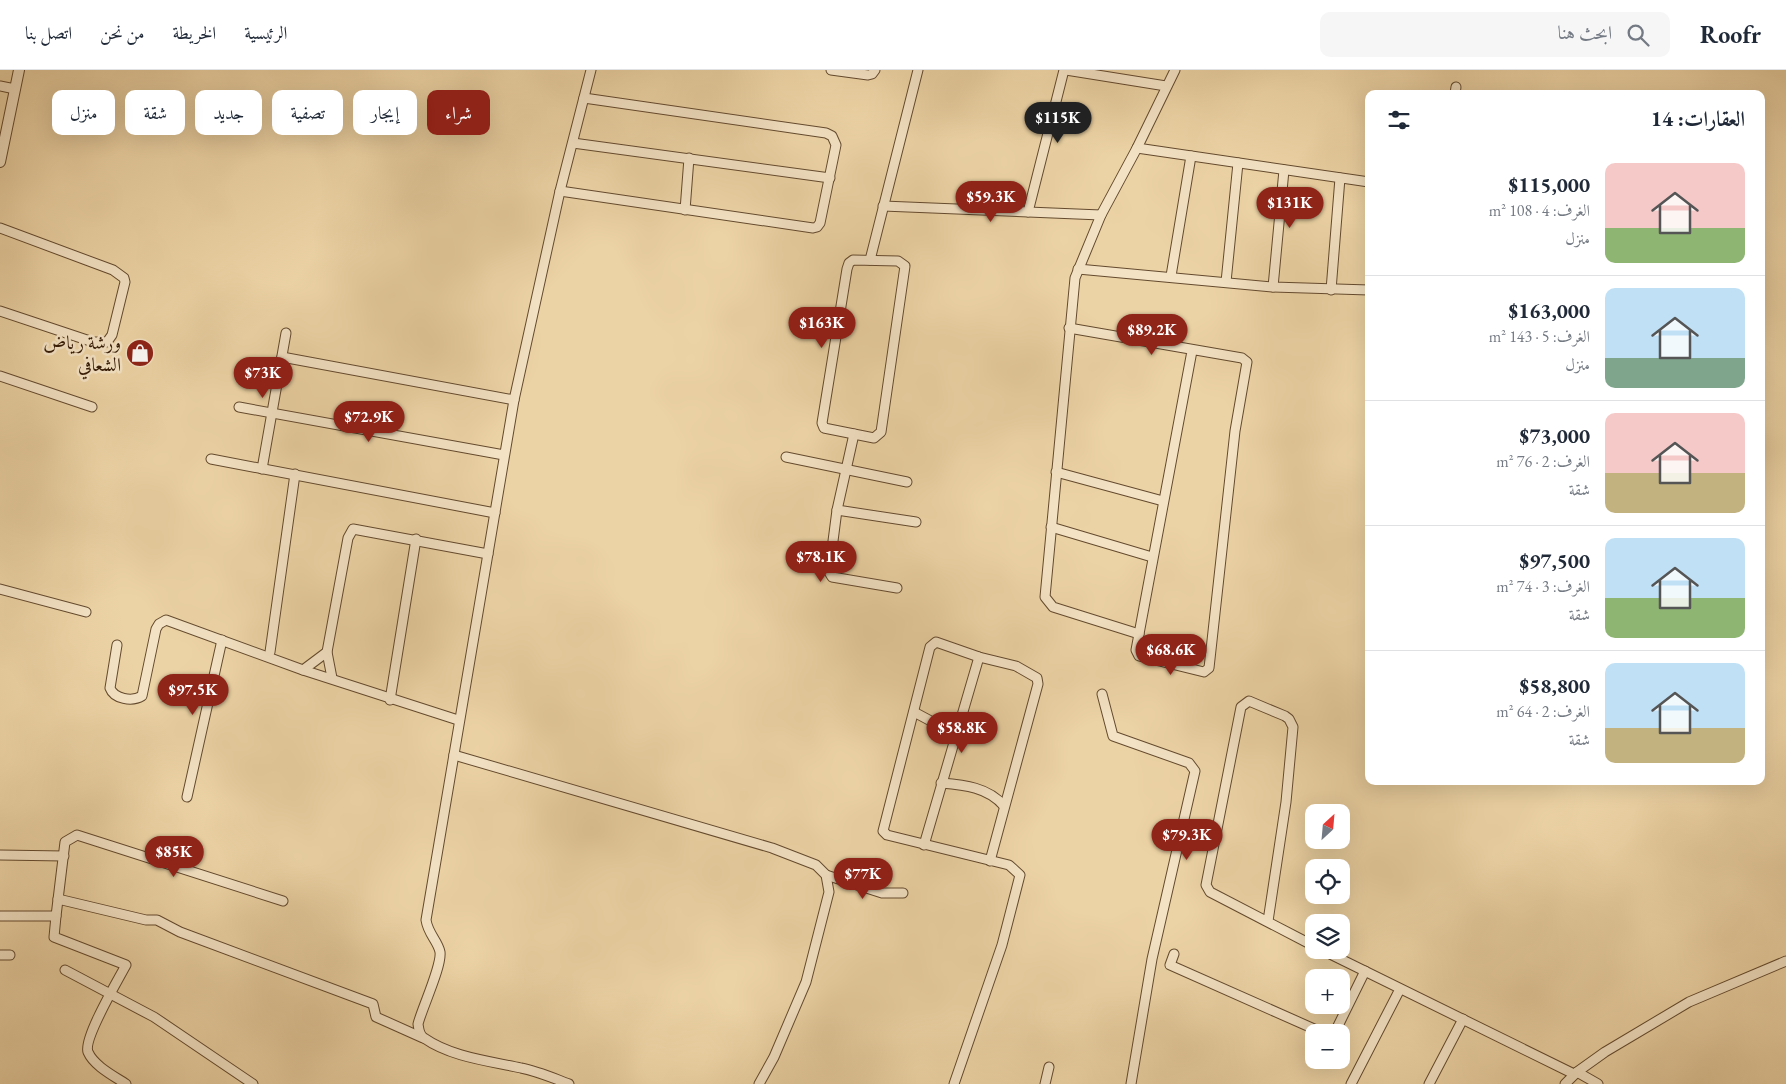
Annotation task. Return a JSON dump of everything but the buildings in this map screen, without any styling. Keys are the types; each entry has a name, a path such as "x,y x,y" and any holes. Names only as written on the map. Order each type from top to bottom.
{"street":[{"path":"0,162 19,70"},
{"path":"423,1038 418,1024 438,965 440,952 428,931 426,920 454,755 458,720 514,400 560,191 590,70"},
{"path":"831,70 868,75 872,74 875,70"},
{"path":"870,260 918,70"},
{"path":"1028,212 1065,70 1166,86"},
{"path":"1139,634 1053,607 1045,596 1069,328 1078,269 1101,215 1138,148 1174,70"},
{"path":"0,86 15,89"},
{"path":"560,191 817,227 830,178 836,145 832,136 826,133 584,98"},
{"path":"572,143 830,178"},
{"path":"1138,148 1365,181"},
{"path":"1171,276 1191,156"},
{"path":"685,210 690,158"},
{"path":"1226,282 1238,163"},
{"path":"1273,287 1284,170"},
{"path":"1331,290 1340,178"},
{"path":"883,206 1101,215"},
{"path":"0,228 112,270 124,278 126,282 112,335 107,342 93,342 0,311"},
{"path":"853,260 870,260 898,261 905,266 881,432 874,438 828,430 824,428 822,423 848,263 853,260"},
{"path":"1078,269 1171,276 1273,287 1365,290"},
{"path":"1069,328 1192,351 1242,358 1247,362 1235,431 1209,668 1204,672 1139,656 1136,650 1192,351"},
{"path":"262,469 286,334"},
{"path":"282,358 514,400"},
{"path":"0,376 92,407"},
{"path":"239,408 504,455"},
{"path":"854,434 837,510 830,574 897,588"},
{"path":"786,457 907,482"},
{"path":"211,460 495,513"},
{"path":"1056,472 1163,501"},
{"path":"270,652 294,474"},
{"path":"837,510 916,522"},
{"path":"1051,527 1152,558"},
{"path":"332,678 327,652 350,532 357,528 488,554"},
{"path":"390,700 416,540"},
{"path":"0,589 86,612"},
{"path":"117,645 110,688 115,695 134,699 142,696 156,629 162,621 175,623 390,700 458,720"},
{"path":"187,797 222,640"},
{"path":"954,1084 1002,945 1020,875 1009,865 990,861 887,836 883,831 933,643 936,642 979,657 1016,666 1037,678 1038,684 990,861"},
{"path":"303,670 327,652"},
{"path":"924,845 979,657"},
{"path":"1102,694 1114,736 1189,763 1195,771 1152,958 1130,1084"},
{"path":"1268,921 1286,802 1293,727 1285,716 1249,701 1242,707 1206,884 1210,892 1305,941"},
{"path":"914,712 955,734"},
{"path":"454,755 772,848 816,865 826,875 882,893 904,893"},
{"path":"941,783 961,785 986,792 998,799 1004,806"},
{"path":"126,1084 94,1061 87,1051 88,1037 126,965 54,937 65,842 77,835 283,901"},
{"path":"0,855 64,856"},
{"path":"759,1084 774,1057 806,982 829,892 826,875"},
{"path":"58,899 146,920 157,920 180,932 373,1004 376,1017 469,1057 523,1068 569,1084"},
{"path":"0,916 56,916"},
{"path":"1174,954 1170,965 1305,1025"},
{"path":"0,955 10,955"},
{"path":"1340,959 1598,1084"},
{"path":"1565,1084 1575,1073 1628,1038 1689,1002 1786,961"},
{"path":"65,970 82,980 112,993 154,1017 252,1084"},
{"path":"1339,1024 1365,971"},
{"path":"1351,1084 1400,989"},
{"path":"1433,1083 1463,1019"},
{"path":"1045,1084 1049,1067"}],"place":[{"name":"ورشة رياض الشعافي","path":"140,353"}]}
